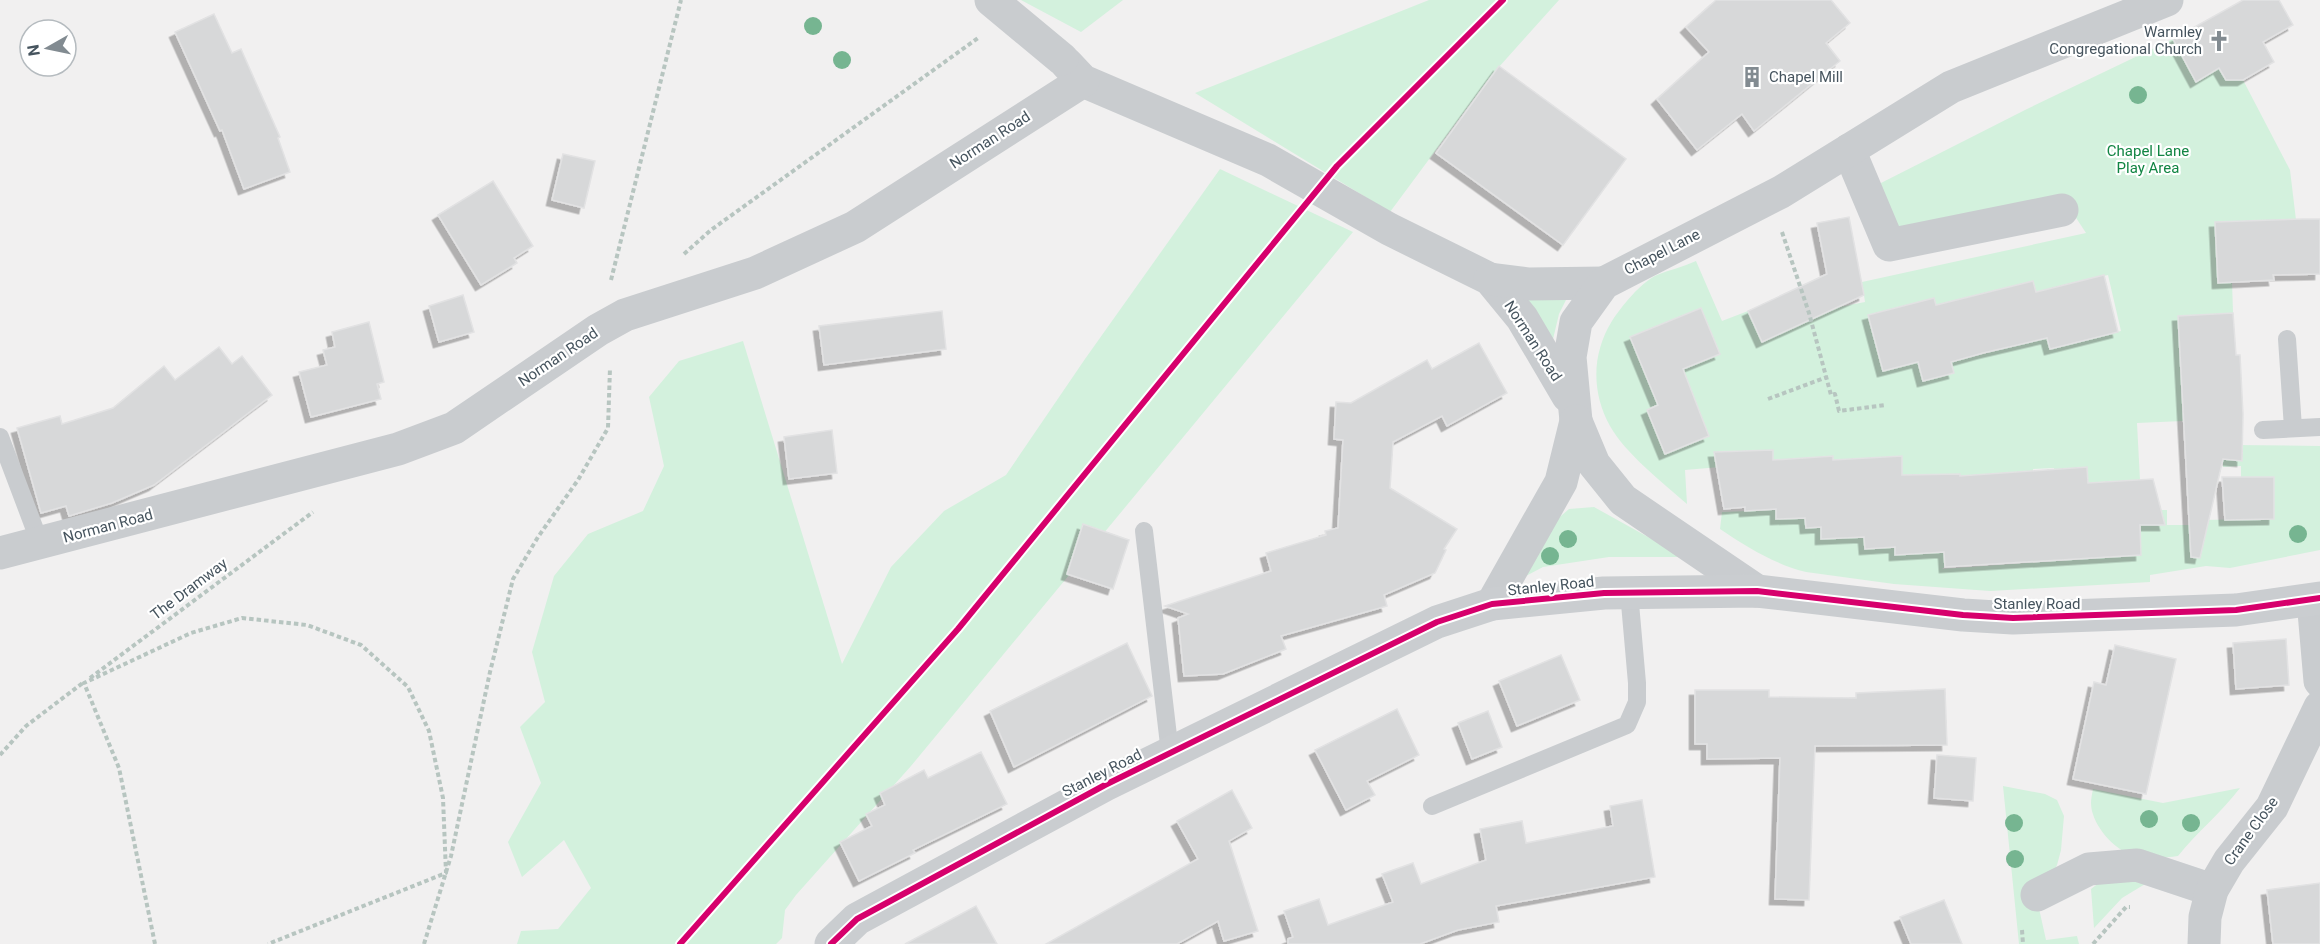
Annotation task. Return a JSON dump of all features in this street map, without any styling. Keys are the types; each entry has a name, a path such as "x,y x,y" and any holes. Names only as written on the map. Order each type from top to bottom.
{"street":[{"path":"991,0 1072,70"},
{"name":"Chapel Lane","path":"1758,591 1623,500 1594,464 1575,413 1570,357 1576,322 1604,283 1771,197 1951,87 2167,0"},
{"name":"Norman Road","path":"0,553 398,449 454,428 598,330 625,315 755,273 855,227 1072,70 1268,160 1389,229 1490,279 1529,284 1604,283"},
{"path":"1849,150 1889,245 2062,210"},
{"name":"Norman Road","path":"1490,279 1522,318 1575,413"},
{"name":"Chapel Lane","path":"1491,604 1561,482 1575,413"},
{"name":"Stanley Road","path":"831,944 857,920 1050,813 1437,622 1491,604 1604,593 1758,591 1963,615 2013,618 2236,610 2317,599"},
{"path":"2317,599 2320,681"},
{"name":"Crane Close","path":"2204,944 2205,917 2212,890 2229,861 2272,807 2320,707"},
{"path":"2037,895 2089,868 2137,865 2212,890"}],"lane":[{"path":"2287,339 2293,428"},
{"path":"2263,430 2320,427"},
{"path":"0,437 40,543"},
{"path":"1144,531 1170,753"},
{"path":"1432,806 1627,725 1637,702 1629,592"}],"path":[{"path":"424,944 446,873 513,579 538,537 578,480 608,428 610,369 598,330 681,0"},
{"path":"711,230 984,34"},
{"path":"1771,197 1831,395 1835,394 1839,411 1886,405"},
{"path":"1768,399 1827,377"},
{"path":"155,944 119,768 84,683 191,633 242,618 307,625 361,645 408,687 429,731 443,798 446,873"},
{"path":"268,944 446,873"},
{"path":"2093,944 2126,907 2136,906"}],"green space":[{"path":"1021,0 1123,0 1081,32"},
{"path":"1429,0 1559,0 1490,77 1390,212 1195,93"},
{"name":"Chapel Lane Play Area","path":"2173,39 2196,81 2219,68 2226,80 2243,80 2290,170 2296,220 2232,281 2233,313 2178,316 2183,421 2137,423 2140,480 2154,510 2167,510 2167,525 2198,525 2198,520 2274,519 2274,477 2241,477 2241,466 2223,467 2223,461 2219,456 2235,445 2320,446 2320,550 2230,568 2206,566 2150,575 2150,582 1990,591 1894,584 1806,572 1772,560 1720,529 1722,512 1776,510 1777,519 1805,518 1806,528 1821,527 1821,539 1864,537 1865,549 1895,547 1925,553 1921,474 1902,475 1902,457 1834,467 1833,456 1773,460 1773,450 1743,451 1743,465 1685,470 1687,504 1625,447 1610,426 1599,400 1596,373 1605,333 1638,289 1657,275 1696,261 1722,321 1748,311 1763,342 1834,308 1865,302 1862,282 2086,233 2065,201 1899,233 1879,184","holes":["2108,275 2121,331 2050,349 2047,338 1951,362 1954,373 1923,381 1918,362 1883,371 1868,315 1934,298 1936,305 2033,281 2036,292","2054,468 2056,506 2068,469 2087,468 2090,505 2099,482 2138,480 2141,555 1942,569 1945,567 1939,475 2006,508 2004,473 2023,472 2025,506 2036,505 2033,469"]},
{"path":"1220,169 1353,232 911,766 796,895 785,910 782,938 776,944 517,944 521,931 558,929 591,888 564,840 522,877 508,842 541,783 520,727 545,702 532,652 554,576 588,534 643,511 664,466 649,397 679,361 743,341 842,664 891,567 944,511 1006,475"},
{"path":"1516,292 1570,292 1559,314 1553,339"},
{"path":"1594,507 1684,557 1609,557 1543,567 1522,578 1540,534 1569,509"},
{"path":"2003,786 2045,794 2057,800 2064,816 2061,850 2057,865 2038,904 2046,940 2077,936 2079,944 2019,944"},
{"path":"2240,788 2178,856 2160,858 2136,856 2123,851 2104,834 2092,811 2093,789 2163,803"},
{"path":"2108,876 2155,878 2122,898 2094,928 2091,889"}],"building":[{"name":"Chapel Mill","path":"1716,0 1831,0 1850,23 1826,43 1840,61 1754,131 1742,114 1697,150 1657,99 1709,52 1686,27"},
{"name":"Warmley Congregational Church","path":"2243,0 2279,0 2293,25 2263,42 2274,62 2243,80 2226,80 2219,68 2196,82 2173,39"},
{"path":"214,14 232,53 241,49 280,137 278,138 290,172 244,189 222,130 220,131 175,32"},
{"path":"1499,66 1626,159 1563,245 1436,153"},
{"path":"563,154 595,161 584,208 552,200"},
{"path":"493,181 533,246 514,258 517,263 481,285 438,215"},
{"path":"1849,217 1864,295 1762,342 1748,311 1827,274 1817,223"},
{"path":"2320,219 2320,274 2273,275 2274,280 2218,283 2215,222"},
{"path":"2104,275 2118,332 2050,349 2047,338 1983,353 1951,362 1954,373 1923,381 1918,362 1883,371 1868,315 1934,298 1936,305 2033,281 2036,292"},
{"path":"463,295 474,332 439,342 429,306"},
{"path":"1701,308 1720,354 1683,369 1709,436 1665,454 1647,410 1658,405 1630,337"},
{"path":"942,311 946,349 824,365 819,326"},
{"path":"2233,313 2236,355 2240,355 2243,414 2242,461 2223,459 2200,558 2191,557 2178,316"},
{"path":"369,322 384,382 377,384 381,399 311,417 299,372 327,365 323,350 335,347 332,332"},
{"path":"1479,343 1507,393 1447,426 1442,416 1393,442 1390,488 1457,529 1444,549 1446,550 1435,573 1384,595 1387,606 1281,636 1286,649 1223,674 1184,676 1178,618 1188,614 1165,606 1271,571 1266,553 1326,535 1325,531 1338,528 1343,440 1334,439 1336,402 1351,403 1427,360 1432,369"},
{"path":"219,347 232,364 242,356 272,395 154,485 112,503 69,516 66,506 41,513 17,428 60,416 62,424 113,408 164,366 175,380"},
{"path":"832,430 837,473 789,479 784,437"},
{"path":"1773,450 1773,460 1833,456 1833,460 1902,456 1902,475 1960,474 1960,476 2087,467 2088,483 2153,479 2165,525 2140,525 2141,555 1945,567 1944,552 1895,555 1895,547 1865,549 1864,537 1821,539 1821,527 1806,528 1805,518 1776,519 1776,509 1745,511 1745,507 1724,509 1714,452"},
{"path":"2222,477 2274,477 2274,519 2225,520"},
{"path":"1083,524 1129,540 1113,589 1067,574"},
{"path":"2286,639 2289,685 2236,689 2233,643"},
{"path":"1127,643 1152,696 1014,767 990,711"},
{"path":"2115,645 2176,659 2146,794 2073,779 2094,682 2106,685"},
{"path":"1561,655 1580,700 1517,726 1499,681"},
{"path":"1945,689 1947,745 1815,746 1809,900 1775,899 1780,758 1707,759 1707,744 1695,744 1695,690 1769,690 1769,697 1856,698 1856,693"},
{"path":"1397,709 1419,755 1367,781 1375,795 1346,810 1315,750"},
{"path":"1488,711 1502,747 1472,759 1458,723"},
{"path":"981,752 1007,804 913,850 915,853 859,881 840,842 872,826 866,814 885,805 880,793 924,770 928,778"},
{"path":"1937,755 1976,758 1973,801 1934,798"},
{"path":"1232,790 1252,828 1229,841 1258,931 1224,941 1218,921 1177,944 1046,944 1198,859 1177,821"},
{"path":"1642,800 1655,877 1496,906 1499,922 1458,930 1420,944 1288,944 1288,939 1293,937 1284,911 1319,899 1328,925 1393,902 1382,874 1413,863 1421,884 1486,860 1480,829 1522,821 1526,843 1613,826 1610,806"},
{"path":"2320,883 2320,944 2273,944 2267,890"},
{"path":"1944,900 1962,944 1911,944 1900,917"},
{"path":"976,906 997,944 905,944"}],"cycle path":[{"path":"680,944 958,629 1337,166 1503,0"},
{"path":"831,944 857,919 1105,785 1437,622 1492,604 1604,593 1757,591 1963,615 2013,618 2236,610 2320,598"}],"place":[{"name":"Warmley Congregational Church","path":"2219,41"},
{"name":"Chapel Mill","path":"1752,77"}]}
